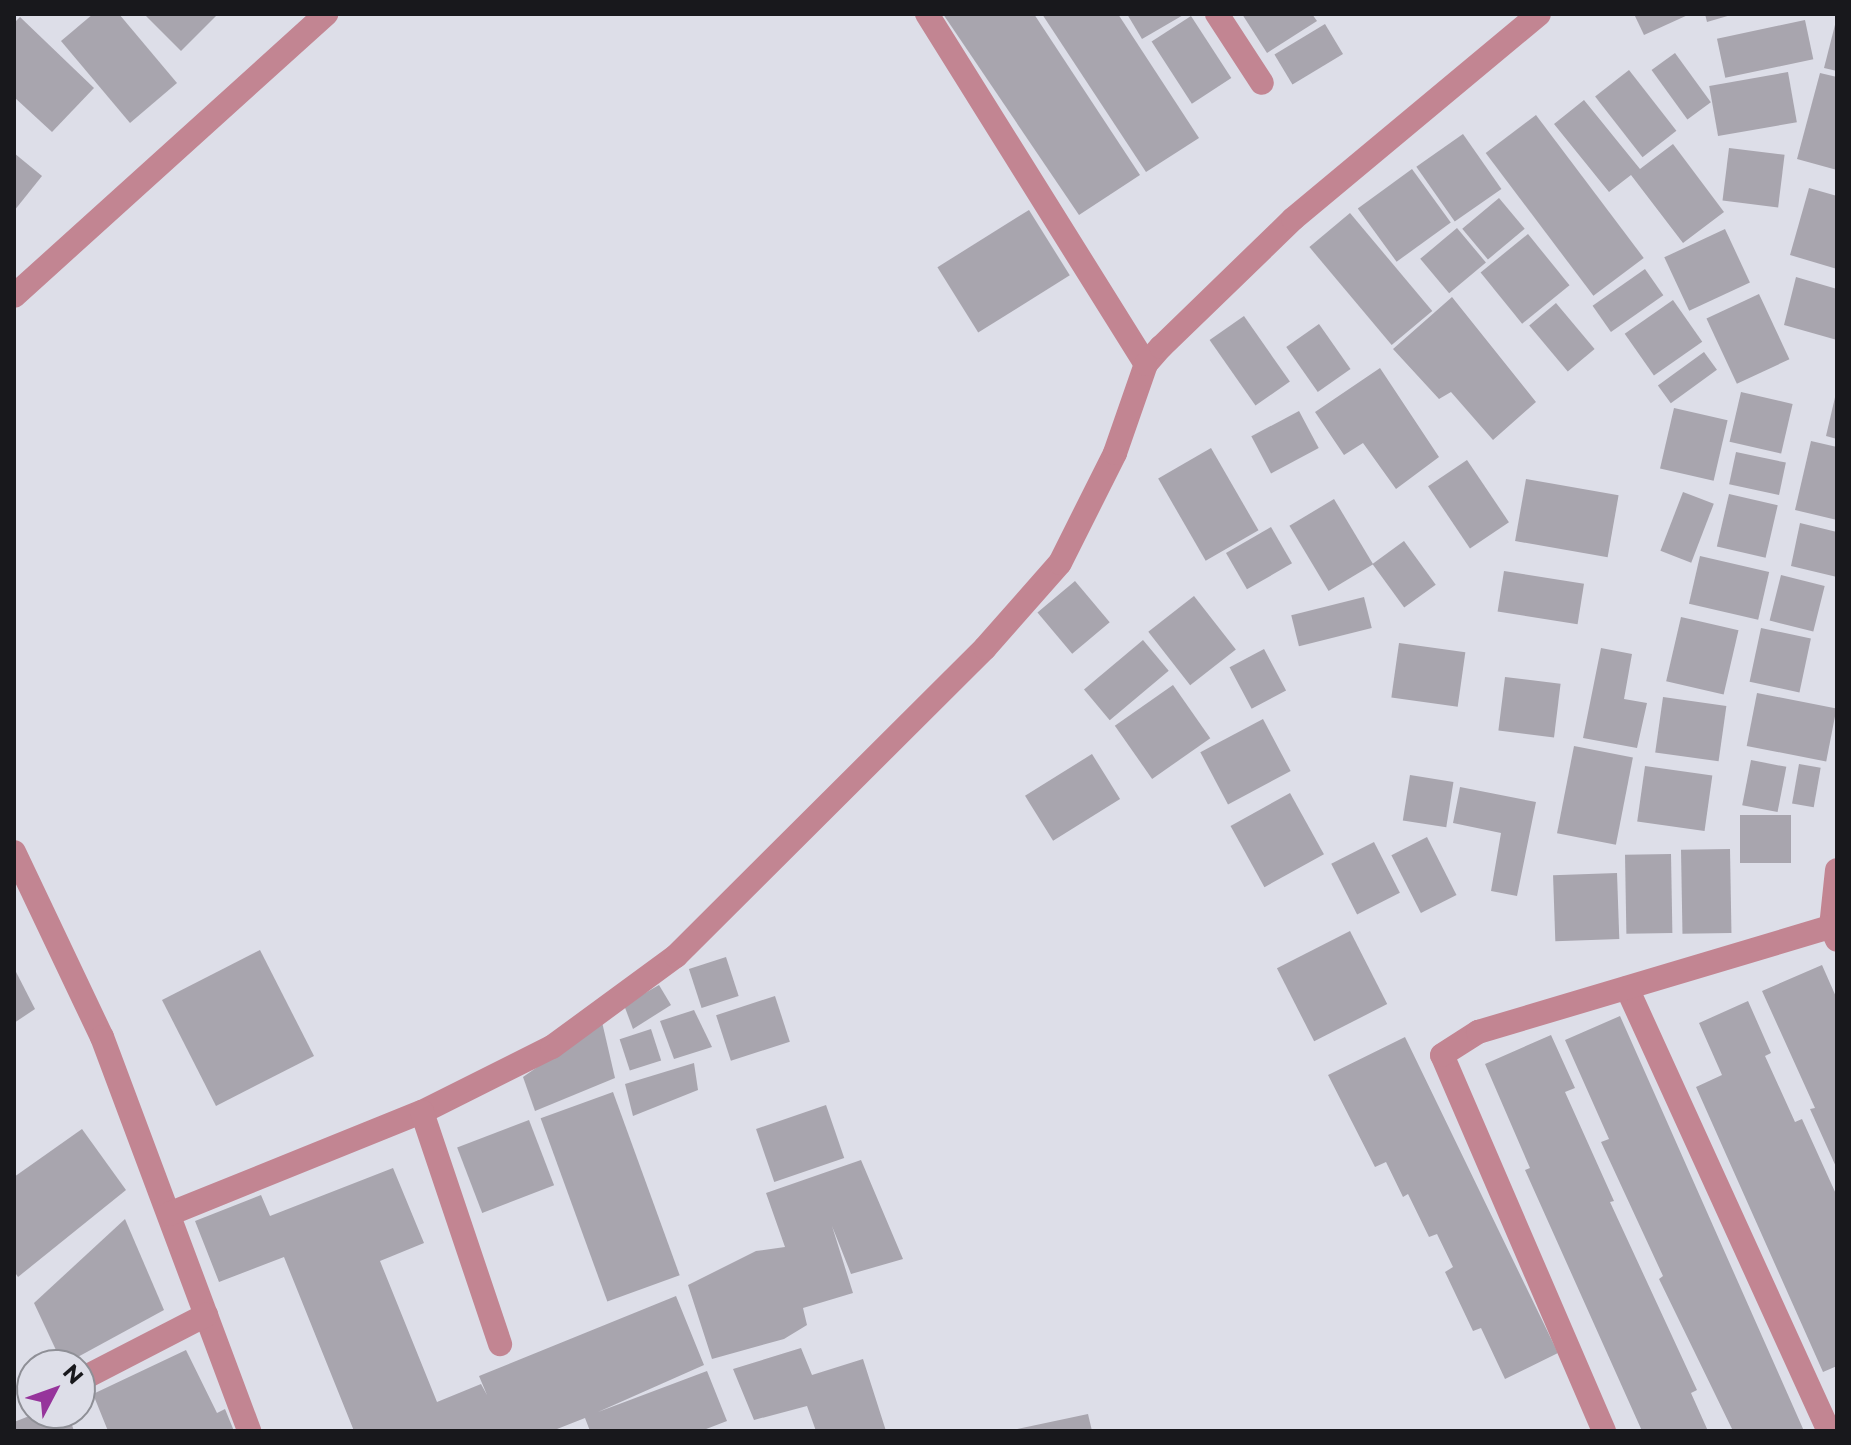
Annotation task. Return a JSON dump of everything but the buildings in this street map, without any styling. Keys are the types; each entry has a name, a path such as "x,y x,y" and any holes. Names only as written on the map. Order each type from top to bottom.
{"street":[{"path":"14,296 326,14"},
{"path":"927,14 1146,364"},
{"path":"1217,14 1262,83"},
{"path":"169,1214 422,1112 552,1047 676,956 985,648 1060,563 1115,453 1146,364 1293,219 1539,14"},
{"path":"14,852 22,896 102,1037 249,1431"},
{"path":"1604,1431 1442,1055 1478,1032 1627,988 1834,934 1837,870"},
{"path":"1627,988 1829,1431"},
{"path":"422,1112 500,1344"},
{"path":"96,1372 206,1315"}]}
